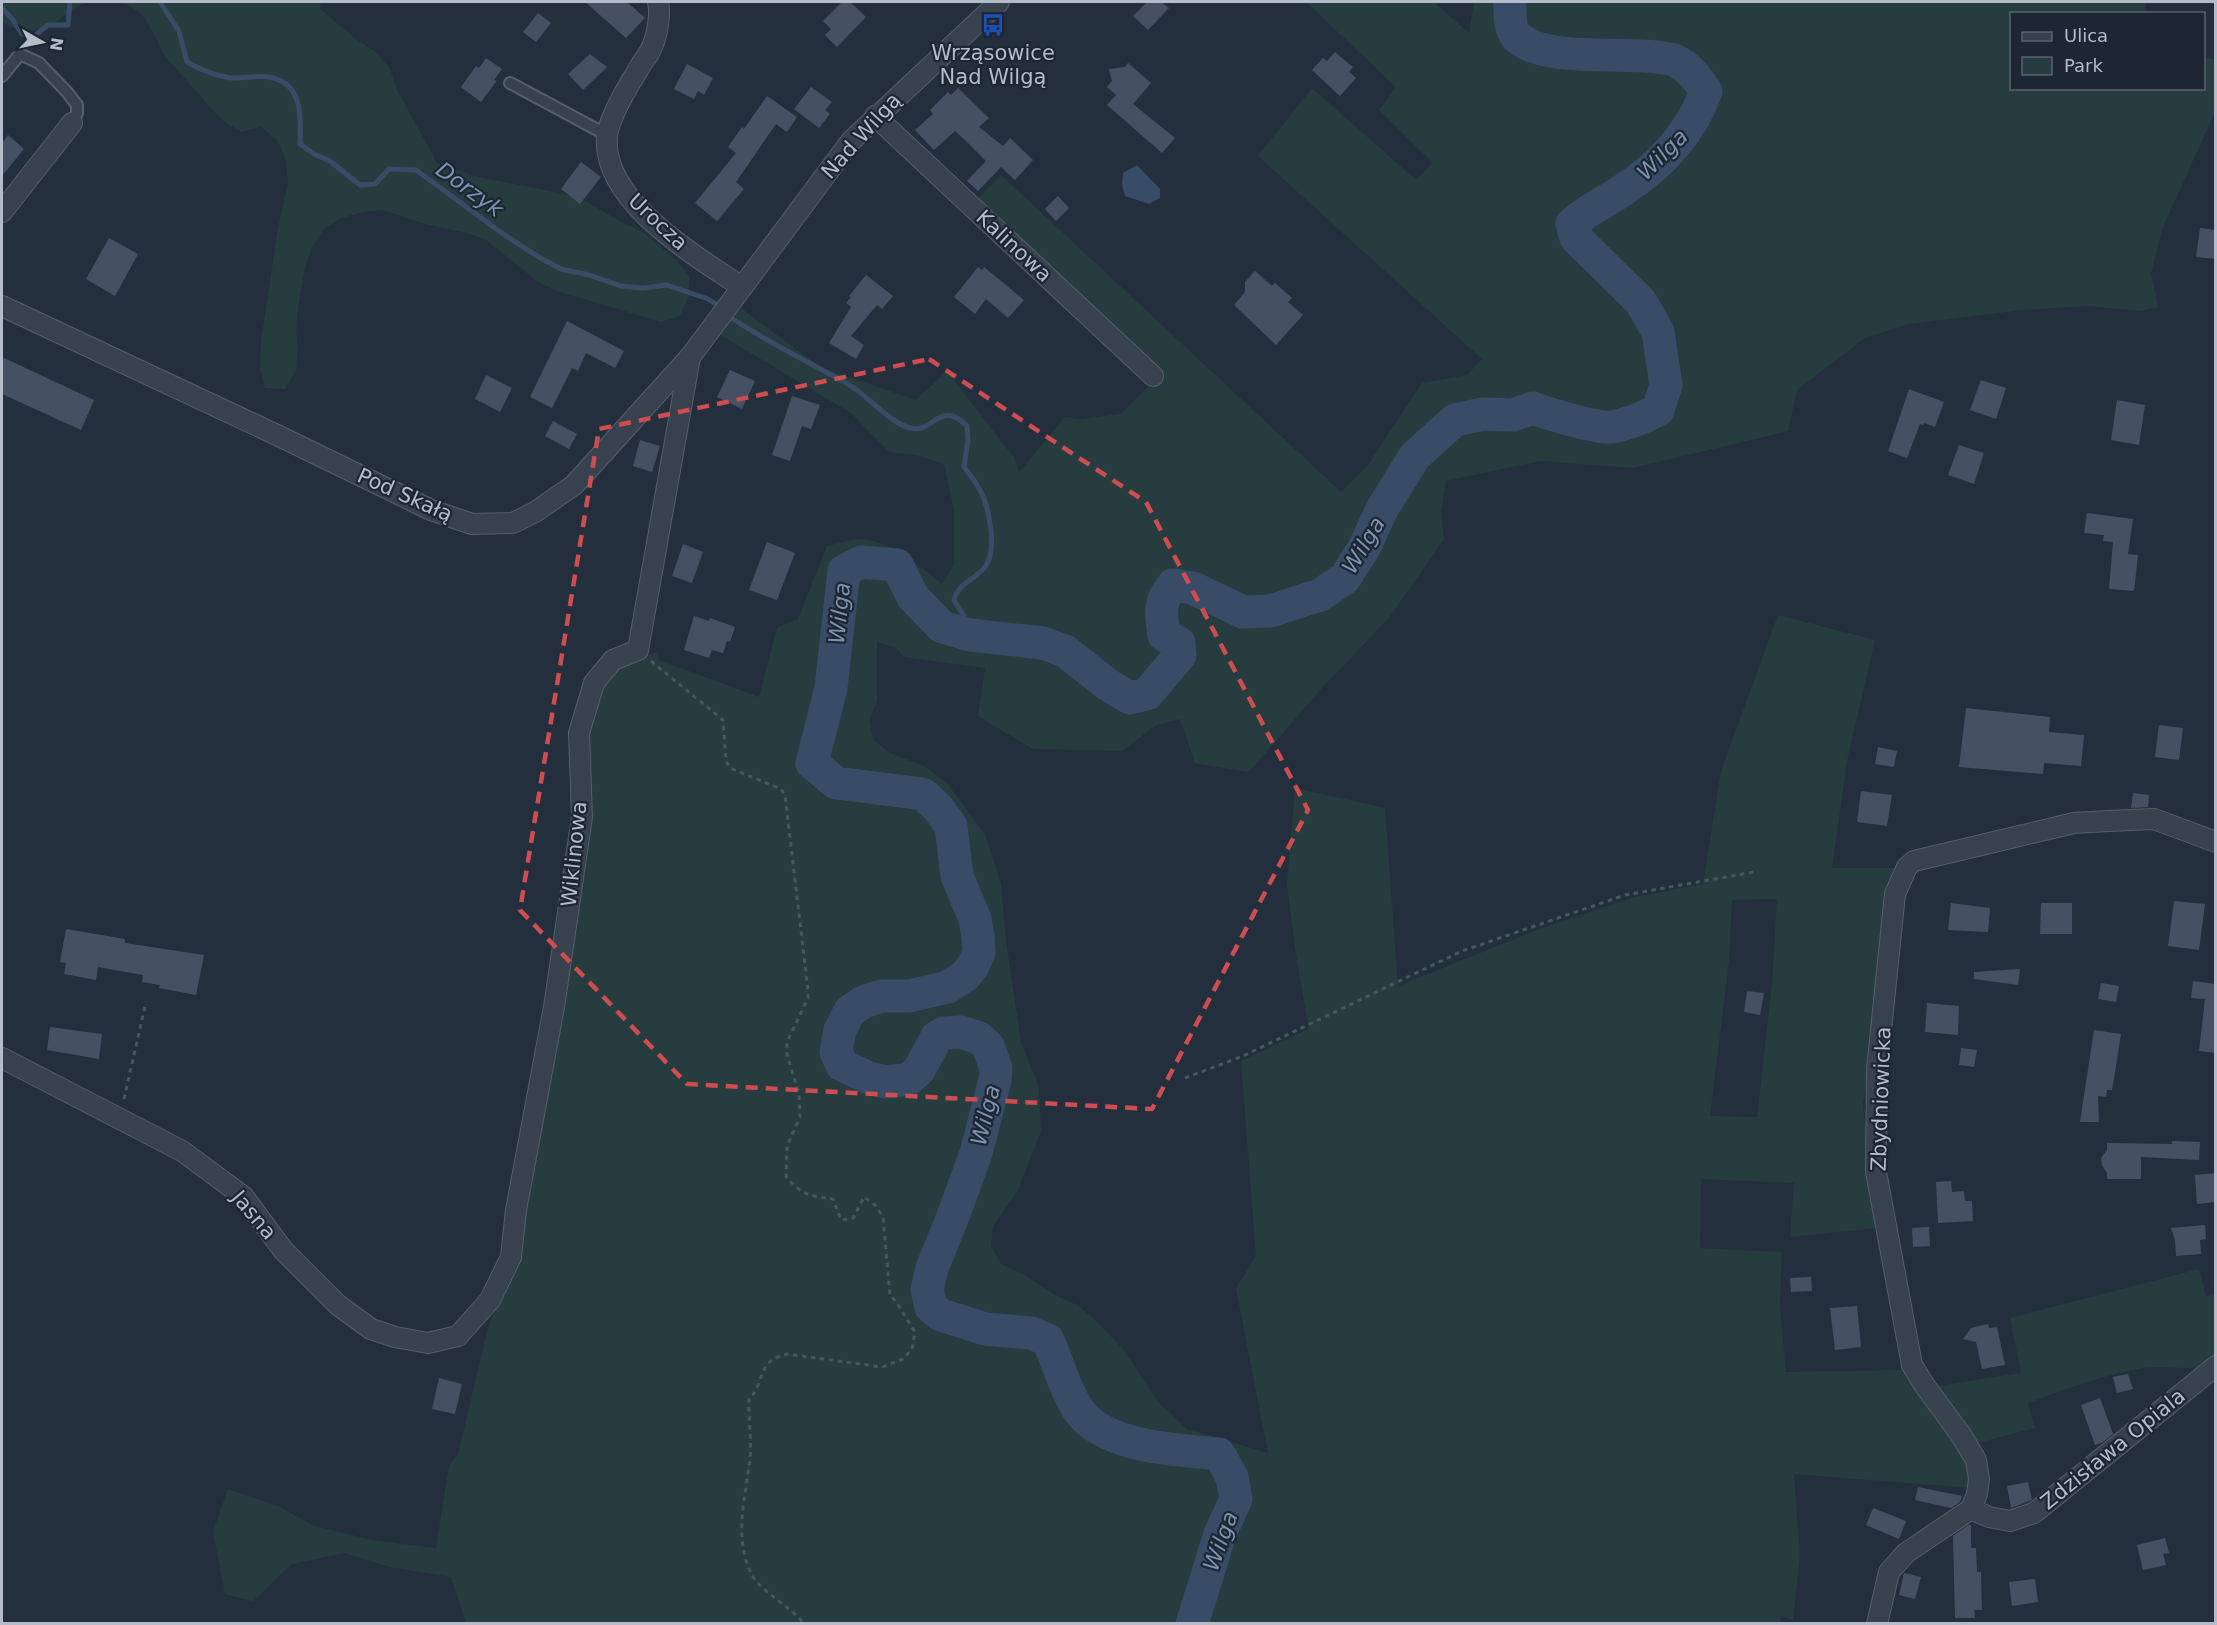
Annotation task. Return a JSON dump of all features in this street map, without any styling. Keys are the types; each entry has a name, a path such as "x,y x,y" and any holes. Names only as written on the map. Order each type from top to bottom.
{"street":[{"name":"Urocza","path":"658,2 657,29 651,50 620,103 607,135 609,162 628,196 668,238 742,287"},
{"name":"Nad Wilgą","path":"742,287 851,141 999,2"},
{"name":"Kalinowa","path":"875,116 1153,376"},
{"path":"2,212 72,123"},
{"name":"Pod Skałą","path":"2,306 431,510 472,524 513,523 535,512 574,485 690,357 742,287"},
{"path":"638,650 690,357"},
{"name":"Wiklinowa","path":"466,1329 490,1300 511,1257 518,1199 554,1007 582,816 579,733 594,683 613,660 638,650"},
{"name":"Zbydniowicka","path":"1971,1509 1977,1494 1979,1479 1976,1460 1912,1365 1876,1172 1878,1069 1895,894 1907,867 1914,861 2074,823 2154,819 2216,842"},
{"name":"Jasna","path":"2,1058 182,1151 243,1196 283,1250 338,1305 372,1329 395,1337 428,1342 458,1336 466,1329"},
{"name":"Zdzisława Opiala","path":"1971,1509 1989,1517 2010,1521 2034,1513 2216,1366"},
{"path":"1877,1623 1889,1572 1906,1553 1971,1509"}],"lane":[{"path":"2,76 20,54 39,63 77,105 77,113 72,123"},
{"path":"510,83 607,135"}],"path":[{"path":"638,650 723,720 726,762 730,768 781,789 785,795 808,990 808,998 787,1042 787,1055 799,1094 800,1118 787,1146 786,1176 795,1187 808,1196 833,1199 842,1220 852,1218 864,1197 875,1205 883,1217 890,1296 895,1300 915,1332 912,1349 903,1359 882,1367 787,1354 772,1360 764,1369 753,1395 748,1398 750,1456 743,1504 742,1543 751,1574 804,1623"},
{"path":"1185,1078 1243,1056 1461,951 1625,895 1754,872"},
{"path":"119,1119 146,1002"}],"highlighted area":[{"path":"929,359 1146,502 1308,810 1152,1109 687,1084 520,910 599,429"}],"green space":[{"path":"2,2 89,2 79,5 50,26 31,30 11,27 2,21"},
{"path":"124,2 321,2 320,9 357,40 376,52 390,69 396,88 437,163 478,177 565,194 585,201 643,232 676,260 689,276 689,296 680,316 661,322 557,291 537,281 486,240 383,210 362,212 342,218 324,229 312,247 305,267 298,308 296,370 285,389 265,388 260,367 261,342 278,228 288,183 286,160 277,140 261,127 241,132 222,120 163,54 142,14"},
{"path":"1306,2 1434,2 1469,33 1474,2 2146,2 2144,12 2010,12 2010,90 2205,90 2205,57 2215,60 2215,112 2163,227 2151,273 2158,307 2140,311 2087,306 2023,310 1908,324 1865,338 1797,390 1788,431 1633,468 1540,461 1446,481 1441,511 1444,539 1389,618 1322,688 1249,772 1195,763 1180,719 1155,726 1122,751 1033,749 978,716 985,668 904,657 895,647 877,642 877,701 869,720 873,740 890,753 924,766 947,783 985,834 1001,884 1006,941 1021,1042 1039,1087 1041,1131 1017,1192 993,1226 991,1246 1001,1264 1077,1305 1093,1318 1123,1349 1158,1402 1187,1429 1268,1453 1236,1288 1256,1256 1241,1061 1309,1029 1287,885 1295,788 1385,808 1398,986 1537,930 1635,897 1703,884 1721,771 1778,615 1875,640 1847,761 1832,868 1896,868 1863,1105 1877,1228 1790,1237 1794,1183 1701,1179 1700,1248 1782,1252 1780,1305 1786,1372 1902,1370 1934,1417 1966,1453 1971,1488 1794,1474 1800,1555 1793,1620 1781,1616 1780,1624 466,1623 451,1577 390,1567 345,1553 292,1564 253,1601 225,1594 213,1532 228,1489 280,1507 314,1526 377,1541 436,1548 449,1466 458,1454 488,1328 517,1256 588,730 604,680 620,663 634,661 656,652 659,660 759,697 777,628 798,619 827,546 860,539 871,540 904,555 942,584 954,565 954,510 944,464 916,455 889,452 851,413 719,334 741,308 820,367 916,400 947,371 1015,459 1019,473 1065,417 1080,419 1121,414 1158,376 973,204 1001,175 1341,492 1368,465 1422,383 1467,375 1482,359 1258,156 1312,88 1416,180 1433,163 1379,110 1396,87","holes":["1777,899 1772,983 1757,1117 1710,1116 1729,961 1732,900"]},
{"path":"2199,1269 2206,1296 2215,1295 2215,1361 2207,1365 2189,1368 2143,1368 2114,1374 2070,1388 2028,1403 2035,1428 1977,1443 1930,1387 2021,1373 2010,1318"}],"water":[{"path":"1137,165 1160,189 1160,198 1149,204 1125,196 1122,185 1123,173"}],"building":[{"path":"585,2 627,2 645,18 626,38"},
{"path":"842,2 850,2 866,17 837,47 825,35 831,29 823,21"},
{"path":"1147,2 1161,2 1169,8 1148,30 1133,16"},
{"path":"538,13 551,23 536,42 523,32"},
{"path":"1335,52 1353,67 1349,72 1356,78 1340,96 1312,70 1323,58 1327,61"},
{"path":"590,54 607,67 583,90 568,74"},
{"path":"486,58 502,69 494,80 497,81 481,102 461,87 476,66 479,68"},
{"path":"1128,63 1151,83 1133,104 1175,138 1162,153 1107,105 1116,95 1107,87 1112,81 1109,69 1125,67"},
{"path":"687,64 713,78 704,95 698,91 694,99 674,89"},
{"path":"811,87 832,102 825,110 830,114 819,128 794,109"},
{"path":"958,88 989,118 979,127 1003,146 1010,138 1033,160 1015,180 1001,167 978,191 967,181 986,161 965,140 955,131 934,150 915,130 933,114 930,110 948,92 951,95"},
{"path":"767,96 797,117 787,132 776,124 736,182 744,189 717,221 695,203 736,153 728,147"},
{"path":"8,135 24,149 2,176 2,143"},
{"path":"581,162 601,177 580,204 561,189"},
{"path":"1058,196 1069,208 1056,221 1045,209"},
{"path":"2200,228 2216,230 2216,259 2196,257"},
{"path":"109,238 138,254 115,296 86,279"},
{"path":"978,267 982,270 984,267 1024,300 1008,318 986,299 975,314 954,297"},
{"path":"1255,271 1272,286 1275,283 1292,298 1288,302 1303,315 1276,345 1234,305 1245,292 1245,282"},
{"path":"866,275 893,296 882,309 877,305 851,336 864,345 856,359 829,343 851,307 846,303 851,297 849,296"},
{"path":"567,321 624,351 615,368 586,353 578,371 572,368 552,408 530,397"},
{"path":"2,357 94,400 81,430 2,394"},
{"path":"730,370 755,381 742,409 717,397"},
{"path":"486,375 512,388 500,412 475,399"},
{"path":"1981,380 2006,388 1996,419 1970,410"},
{"path":"1909,389 1944,402 1935,427 1920,424 1907,458 1888,451"},
{"path":"792,396 820,405 811,429 802,426 790,461 772,455"},
{"path":"2117,400 2145,405 2139,445 2111,440"},
{"path":"553,421 577,434 569,449 545,436"},
{"path":"640,440 660,446 652,472 633,466"},
{"path":"1959,445 1984,453 1974,484 1948,475"},
{"path":"2087,513 2133,519 2128,554 2138,555 2134,591 2109,589 2113,542 2103,541 2104,535 2084,533"},
{"path":"767,542 795,553 777,600 749,590"},
{"path":"683,544 703,552 692,583 672,576"},
{"path":"694,616 709,621 710,618 735,627 723,653 712,650 709,658 684,650"},
{"path":"1966,708 2050,717 2049,732 2084,735 2081,766 2044,763 2043,774 1959,767"},
{"path":"2159,725 2183,728 2179,760 2155,757"},
{"path":"1878,747 1897,751 1894,767 1875,764"},
{"path":"1861,791 1892,795 1887,826 1857,822"},
{"path":"2133,793 2149,795 2148,807 2131,808"},
{"path":"2174,901 2205,904 2199,950 2168,946"},
{"path":"1951,903 1990,908 1988,932 1948,930"},
{"path":"2041,903 2072,903 2072,934 2040,934"},
{"path":"66,929 125,939 125,943 204,955 196,995 159,988 160,985 142,982 143,975 98,967 96,980 64,974 66,963 60,962"},
{"path":"2020,969 2018,985 1974,979 1974,972"},
{"path":"2193,981 2216,984 2216,1053 2199,1051 2205,999 2191,998"},
{"path":"2101,983 2119,986 2116,1002 2098,999"},
{"path":"1747,991 1764,993 1760,1015 1744,1012"},
{"path":"1927,1003 1959,1006 1958,1035 1925,1032"},
{"path":"50,1027 102,1034 99,1059 47,1050"},
{"path":"2094,1030 2121,1034 2112,1090 2107,1090 2106,1097 2098,1096 2099,1122 2080,1122"},
{"path":"1961,1048 1977,1050 1974,1067 1959,1065"},
{"path":"2172,1141 2200,1142 2199,1160 2141,1157 2141,1179 2107,1179 2101,1158 2107,1150 2107,1143 2172,1144"},
{"path":"2216,1173 2216,1202 2197,1204 2195,1175"},
{"path":"1951,1181 1952,1192 1964,1191 1965,1201 1972,1201 1973,1221 1938,1223 1936,1182"},
{"path":"2205,1225 2206,1239 2200,1240 2201,1254 2176,1256 2175,1240 2171,1228"},
{"path":"1929,1227 1930,1246 1913,1247 1912,1228"},
{"path":"1811,1277 1812,1291 1791,1292 1790,1278"},
{"path":"1857,1306 1861,1347 1835,1350 1830,1308"},
{"path":"1988,1324 1989,1328 1997,1327 2005,1365 1982,1369 1976,1342 1963,1339 1971,1328"},
{"path":"2128,1374 2133,1389 2117,1393 2113,1377"},
{"path":"439,1378 462,1384 455,1414 432,1409"},
{"path":"2100,1398 2113,1434 2095,1445 2081,1405"},
{"path":"2028,1482 2032,1500 2011,1508 2007,1486"},
{"path":"1918,1487 1962,1496 1960,1502 1951,1508 1915,1500"},
{"path":"1873,1508 1906,1521 1899,1539 1866,1525"},
{"path":"1971,1525 1971,1548 1976,1548 1977,1572 1981,1572 1982,1610 1974,1610 1975,1618 1955,1618 1953,1536"},
{"path":"2165,1538 2169,1553 2163,1554 2166,1565 2143,1570 2137,1545"},
{"path":"1904,1573 1921,1577 1915,1599 1899,1595"},
{"path":"2035,1579 2038,1602 2012,1606 2009,1582"}],"waterway":[{"name":"Dorzyk","path":"2,8 22,34 33,37 48,25 68,25 70,2"},
{"name":"Dorzyk","path":"160,2 179,31 187,62 225,77 263,76 283,82 295,95 298,104 300,144 330,161 360,185 375,184 389,169 416,170 506,236 561,269 589,275 621,286 643,288 667,285 716,304"},
{"name":"Wilga","path":"1192,1624 1220,1534 1236,1499 1232,1477 1219,1454 1149,1446 1131,1442 1099,1429 1086,1419 1074,1403 1048,1340 1031,1333 985,1329 941,1315 931,1307 927,1290 932,1268 976,1153 995,1080 996,1068 988,1046 979,1038 961,1032 944,1033 937,1037 919,1070 909,1079 886,1082 869,1078 842,1065 836,1052 840,1030 850,1011 863,1002 881,996 909,996 948,987 966,975 979,952 975,919 957,876 951,826 938,808 923,794 836,783 812,763 831,688 844,571 861,562 897,565 913,597 942,627 970,635 1043,643 1065,651 1108,685 1130,698 1147,694 1180,655 1179,643 1164,635 1162,620 1163,603 1173,585 1193,588 1243,612 1270,611 1320,595 1345,578 1364,548 1382,509 1415,456 1455,420 1483,414 1512,415 1533,408 1583,423 1610,427 1635,421 1658,410 1666,385 1658,332 1641,302 1576,238 1572,224 1637,181 1662,159 1692,121 1706,91 1688,69 1672,59 1563,53 1529,45 1514,34 1510,2"},
{"name":"Dorzyk","path":"733,319 851,386 888,416 903,425 918,428 950,415 958,418 967,426 968,440 964,467 977,484 983,497 992,540 989,560 985,567 959,589 954,600 965,618 970,635"}],"place":[{"name":"Wrząsowice Nad Wilgą","path":"993,25"}]}
